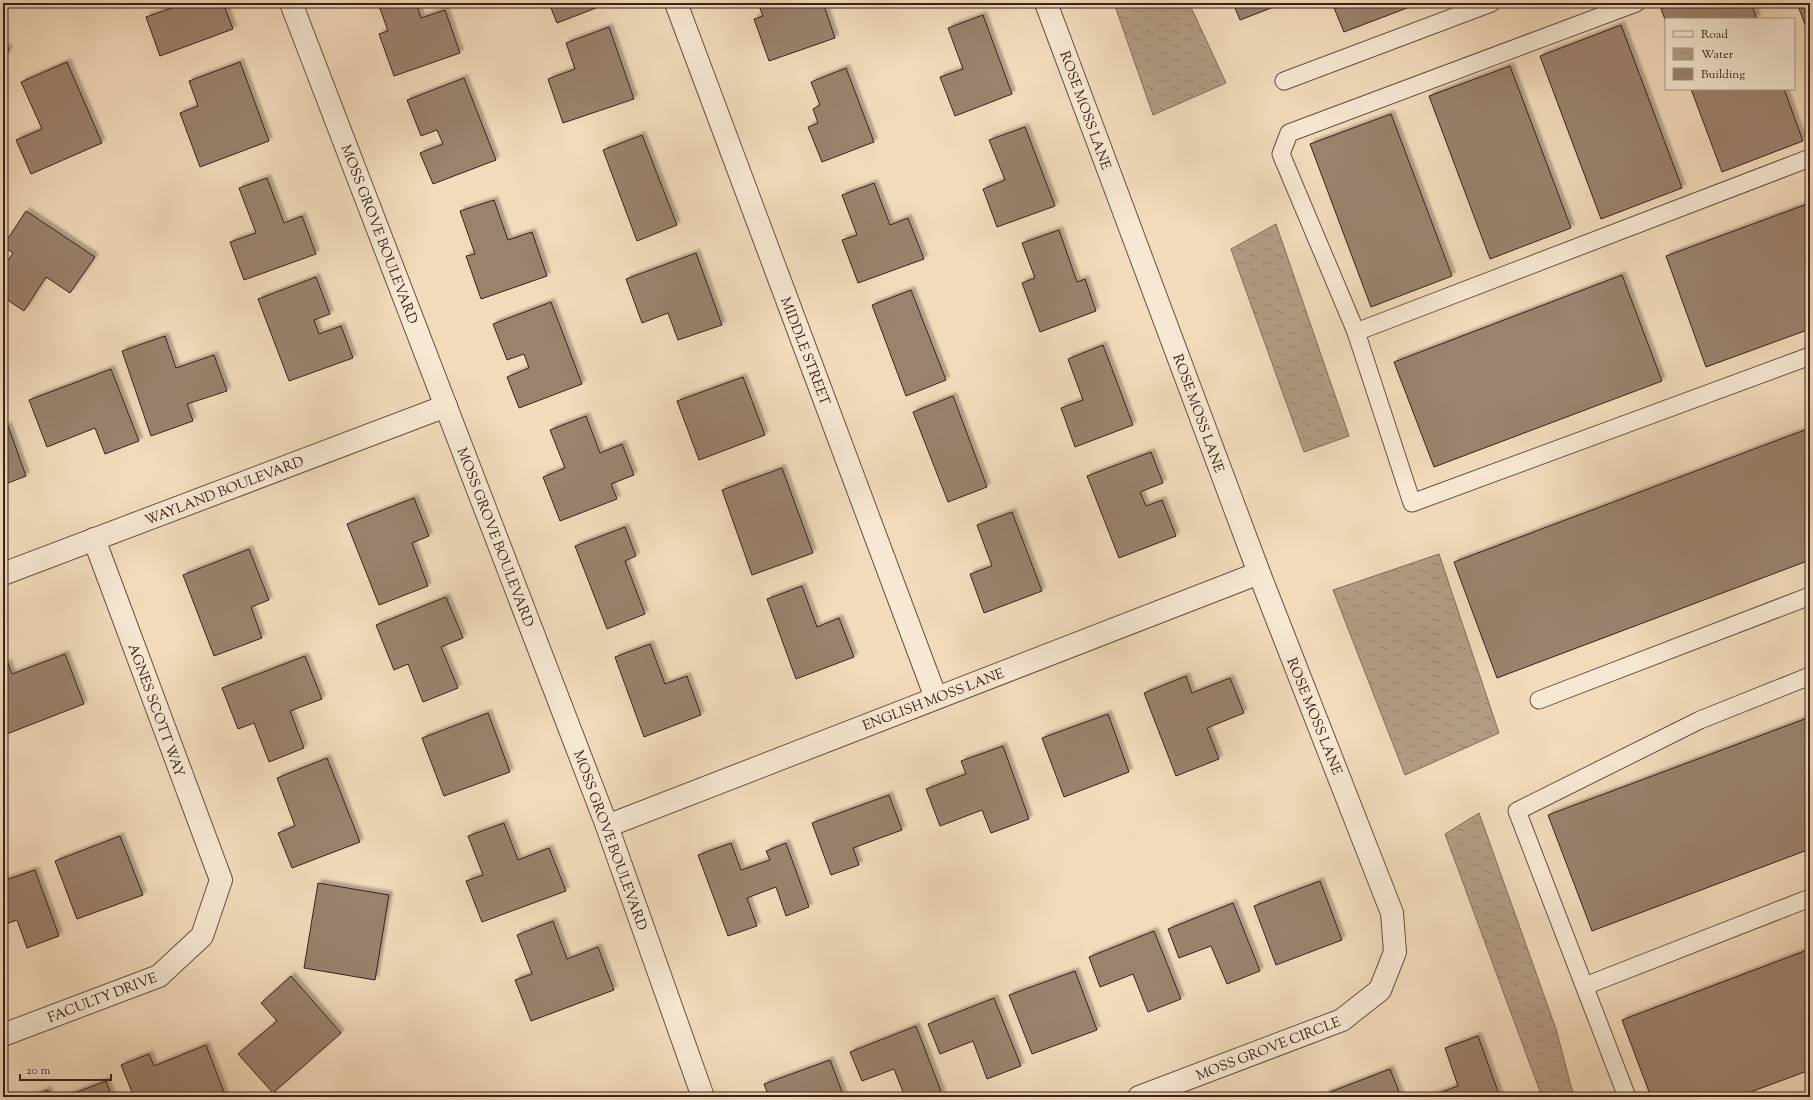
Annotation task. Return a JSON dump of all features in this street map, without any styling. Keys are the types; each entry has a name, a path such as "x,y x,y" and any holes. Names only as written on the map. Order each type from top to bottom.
{"street":[{"name":"MOSS GROVE BOULEVARD","path":"291,3 607,826 703,1097"},
{"name":"MIDDLE STREET","path":"676,3 936,698"},
{"name":"ROSE MOSS LANE","path":"1046,3 1259,573 1357,822"},
{"name":"WAYLAND BOULEVARD","path":"3,574 446,406"},
{"name":"AGNES SCOTT WAY","path":"94,539 221,880"},
{"name":"ENGLISH MOSS LANE","path":"607,826 1259,573"},
{"name":"MOSS GROVE CIRCLE","path":"1139,1097 1342,1020 1380,990 1395,952 1392,913 1357,822"},
{"name":"FACULTY DRIVE","path":"3,1035 159,976 202,936 221,880"}],"lane":[{"path":"1284,81 1491,3"},
{"path":"1636,3 1289,133 1281,154 1356,332 1412,503 1810,356"},
{"path":"1356,332 1810,158"},
{"path":"1539,700 1810,596"},
{"path":"1628,1097 1517,811 1700,720 1810,676"},
{"path":"1585,986 1810,898"}],"water":[{"path":"1114,3 1189,3 1226,83 1153,115"},
{"path":"1276,224 1349,436 1304,452 1231,249"},
{"path":"1439,554 1499,733 1405,775 1333,590"},
{"path":"1479,813 1556,1029 1574,1097 1542,1097 1445,834"}],"building":[{"path":"171,3 223,3 233,29 160,56 146,17 172,8"},
{"path":"378,3 416,3 421,18 445,10 460,53 394,76 379,34 388,31"},
{"path":"549,3 594,3 596,8 557,23"},
{"path":"758,3 823,3 835,38 769,61 754,19 763,16"},
{"path":"1233,3 1284,3 1240,20"},
{"path":"1332,3 1420,3 1344,32"},
{"path":"1677,3 1751,3 1757,18 1665,18 1665,19 1661,9"},
{"path":"1797,3 1810,3 1810,38"},
{"path":"983,15 1012,94 955,116 940,77 963,69 948,28"},
{"path":"1621,25 1682,188 1601,219 1540,56"},
{"path":"609,27 634,99 563,123 548,79 575,69 566,43"},
{"path":"3,46 9,49 3,60"},
{"path":"67,62 102,143 31,174 16,140 42,129 21,82"},
{"path":"240,62 269,141 200,167 180,113 198,106 189,81"},
{"path":"1510,66 1571,228 1490,259 1429,96"},
{"path":"846,68 874,142 822,162 808,127 818,123 813,109 820,105 811,82"},
{"path":"464,78 496,160 433,184 420,153 443,144 437,130 421,136 407,100"},
{"path":"1691,90 1784,90 1803,141 1722,172"},
{"path":"1391,114 1452,276 1371,307 1310,144"},
{"path":"1025,127 1055,206 997,227 983,189 1005,180 989,140"},
{"path":"642,135 677,225 637,241 603,150"},
{"path":"267,178 284,223 302,216 316,254 244,280 230,242 256,233 239,188"},
{"path":"874,183 890,225 908,218 924,259 858,283 842,240 857,235 842,195"},
{"path":"494,200 508,240 532,232 547,276 481,299 466,256 475,254 460,211"},
{"path":"1810,203 1810,329 1706,367 1666,256"},
{"path":"26,211 95,257 70,293 46,277 24,311 3,297 3,268 13,253 3,246"},
{"path":"1059,230 1077,282 1085,279 1096,311 1040,332 1022,283 1035,278 1022,243"},
{"path":"696,253 722,325 678,340 668,313 642,323 626,279"},
{"path":"1622,275 1662,381 1434,467 1394,362"},
{"path":"316,277 330,314 314,320 319,334 341,326 353,358 289,381 258,299"},
{"path":"911,290 946,380 906,396 872,305"},
{"path":"551,302 582,384 519,408 507,377 529,368 524,354 507,360 493,324"},
{"path":"165,336 176,368 214,355 227,391 187,404 193,421 151,436 122,351"},
{"path":"1103,345 1133,425 1075,447 1061,408 1083,400 1068,359"},
{"path":"111,369 139,441 105,454 95,428 47,447 29,400"},
{"path":"743,377 765,435 699,460 677,401"},
{"path":"953,396 987,487 948,502 913,412"},
{"path":"586,416 600,453 622,444 634,475 611,484 617,499 560,521 543,477 565,468 550,430"},
{"path":"8,426 26,476 3,485 3,427"},
{"path":"1810,428 1810,560 1497,678 1454,562"},
{"path":"1151,452 1163,483 1140,492 1146,506 1162,500 1176,536 1119,558 1087,476"},
{"path":"782,468 813,553 752,575 722,490"},
{"path":"414,498 429,536 412,543 428,586 379,605 347,524"},
{"path":"1012,512 1042,591 984,613 970,574 992,566 977,525"},
{"path":"625,527 636,556 625,561 645,614 607,629 575,546"},
{"path":"249,549 269,600 251,607 262,638 214,656 183,575"},
{"path":"802,586 817,627 839,618 854,657 796,679 767,599"},
{"path":"446,597 463,638 441,647 458,688 423,702 408,664 394,670 376,625"},
{"path":"650,644 665,684 687,676 701,715 644,737 615,657"},
{"path":"65,654 84,704 4,735 3,665 8,663 12,674"},
{"path":"305,656 322,699 290,711 304,748 269,762 254,723 238,729 222,688"},
{"path":"1186,676 1192,693 1230,678 1244,713 1207,728 1219,759 1176,776 1144,693"},
{"path":"488,713 510,772 444,796 422,738"},
{"path":"1108,714 1129,772 1064,797 1042,738"},
{"path":"1810,717 1810,849 1592,931 1548,815"},
{"path":"1003,746 1029,819 991,833 982,810 940,826 926,789 966,774 961,761"},
{"path":"327,758 360,842 292,868 278,833 295,826 277,778"},
{"path":"889,795 902,830 853,848 859,865 831,875 812,823"},
{"path":"504,823 518,860 549,848 566,891 482,922 466,881 483,875 468,836"},
{"path":"120,836 143,895 77,919 55,861"},
{"path":"731,843 741,870 770,860 766,851 786,843 809,907 786,916 776,887 747,898 757,926 728,936 698,855"},
{"path":"35,870 59,936 27,948 17,920 3,925 3,881"},
{"path":"1320,881 1342,940 1276,965 1254,906"},
{"path":"318,883 389,895 375,980 304,968"},
{"path":"1233,903 1260,971 1227,984 1211,946 1179,958 1168,929"},
{"path":"553,921 567,959 598,947 614,990 531,1021 515,980 532,974 517,935"},
{"path":"1154,931 1181,999 1148,1012 1133,974 1100,987 1089,957"},
{"path":"1810,949 1810,1070 1737,1097 1651,1097 1622,1020"},
{"path":"1075,971 1097,1030 1032,1054 1009,995"},
{"path":"291,976 341,1033 273,1093 238,1054 277,1021 261,1003"},
{"path":"994,998 1021,1066 987,1079 973,1041 940,1054 928,1024"},
{"path":"916,1026 942,1094 934,1097 905,1097 894,1069 862,1081 850,1052"},
{"path":"1478,1036 1500,1097 1428,1097 1458,1086 1445,1048"},
{"path":"206,1045 225,1095 221,1097 134,1097 121,1065 149,1054 154,1066"},
{"path":"830,1060 844,1097 769,1097 764,1084"},
{"path":"1390,1069 1401,1097 1326,1097 1325,1094"},
{"path":"106,1081 112,1097 64,1097"},
{"path":"48,1090 51,1097 30,1097"}]}
